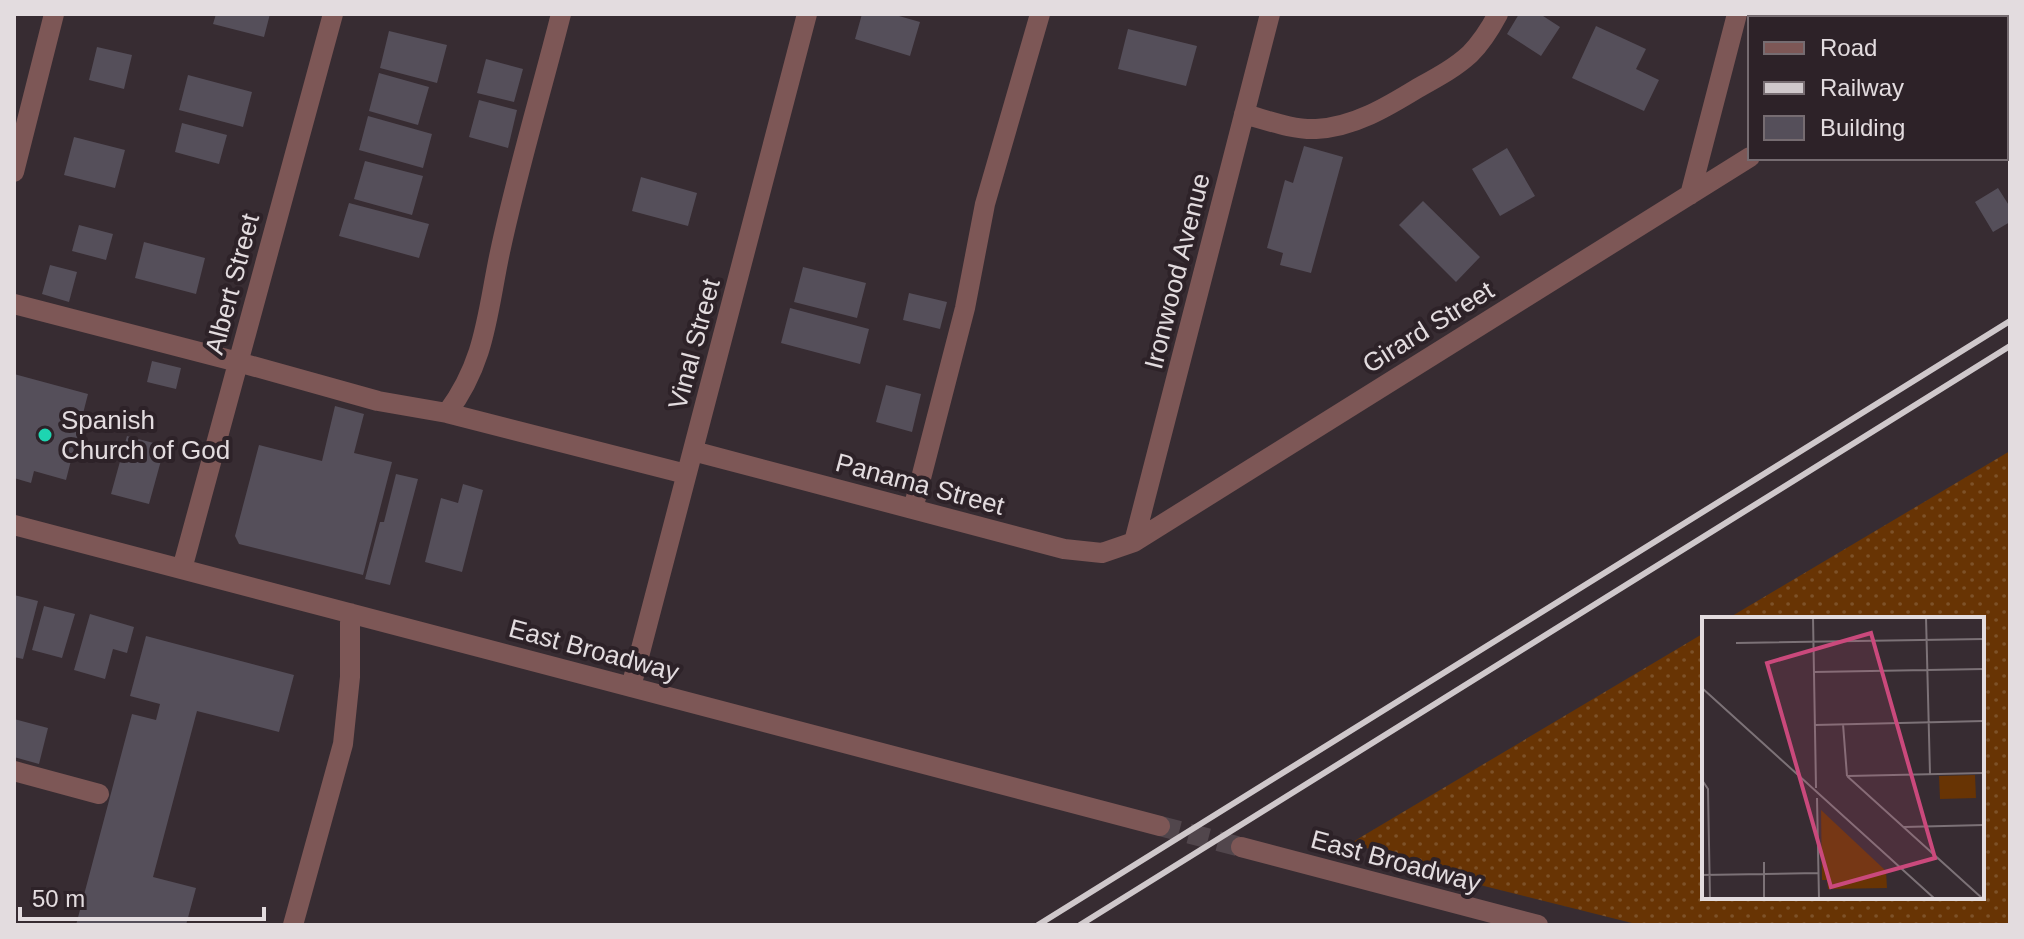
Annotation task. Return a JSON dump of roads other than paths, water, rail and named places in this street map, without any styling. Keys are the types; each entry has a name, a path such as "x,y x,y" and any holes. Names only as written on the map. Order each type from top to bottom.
{"street":[{"path":"14,172 54,14"},
{"name":"Albert Street","path":"182,569 333,14"},
{"path":"447,413 461,394 481,345 500,251 561,14"},
{"name":"Vinal Street","path":"631,687 807,14"},
{"path":"913,509 965,308 985,204 1040,14"},
{"name":"Ironwood Avenue","path":"1134,542 1270,14"},
{"path":"1244,114 1291,127 1316,129 1360,120 1443,74 1469,54 1490,30 1498,14"},
{"path":"1690,195 1737,14"},
{"name":"Girard Street","path":"1134,542 1748,158"},
{"path":"14,304 378,401 447,413 686,474"},
{"name":"Panama Street","path":"693,451 1064,549 1102,553 1134,542"},
{"name":"East Broadway","path":"14,525 1160,826"},
{"path":"293,925 343,744 350,677 350,613"},
{"path":"14,771 99,794"},
{"name":"East Broadway","path":"1241,847 1538,925"}],"tunnel":[{"path":"1160,826 1241,847"}],"railway":[{"path":"1038,925 2010,321"},
{"path":"1080,925 2010,346"}],"place":[{"name":"Spanish Church of God","path":"45,435"}]}
